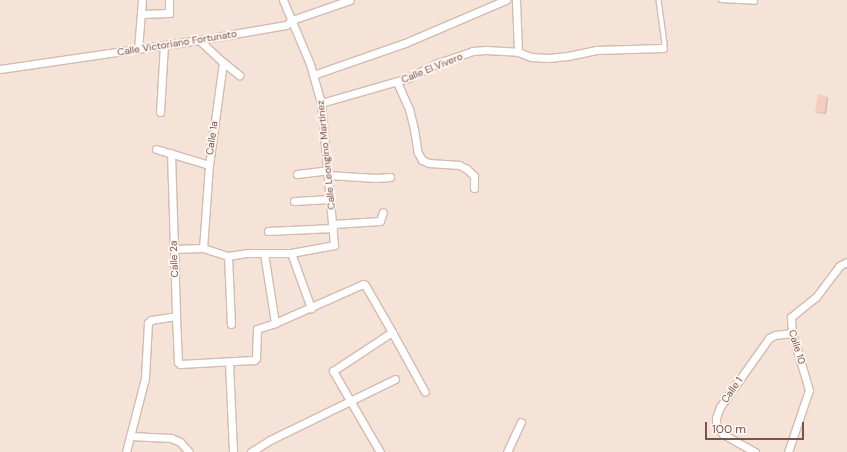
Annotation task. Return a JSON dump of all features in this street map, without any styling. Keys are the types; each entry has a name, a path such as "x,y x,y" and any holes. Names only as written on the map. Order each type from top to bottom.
{"street":[{"path":"138,49 142,0"},
{"path":"141,14 169,13 169,0"},
{"name":"Calle Leongino Martínez","path":"284,0 313,75 322,103 334,245 291,254"},
{"name":"Calle Victoriano Fortunato","path":"0,69 199,40 286,25 292,20 350,0"},
{"path":"313,75 404,43 506,0"},
{"path":"516,0 518,52"},
{"path":"199,40 239,75"},
{"path":"160,112 164,45"},
{"name":"Calle El Vivero","path":"322,103 397,82 438,63 473,51 485,50 518,52 531,57 548,58 568,56 596,50 663,48"},
{"name":"Calle 1a","path":"203,248 209,165 223,62"},
{"path":"397,82 409,109 418,153 422,160 429,163 459,165 467,169 474,176 474,188"},
{"path":"156,149 209,165"},
{"name":"Calle 2a","path":"172,153 178,362 180,364 229,363"},
{"path":"297,174 328,172 376,178 390,177"},
{"path":"294,201 330,199"},
{"path":"268,231 380,221 383,212"},
{"path":"174,249 203,248 228,256 248,253 291,254 311,308"},
{"path":"264,253 276,323"},
{"path":"228,256 231,324"},
{"name":"Calle 10","path":"788,452 809,390 792,333 791,317 816,297 839,266 847,262"},
{"path":"233,452 229,363 255,359 257,329 276,323 363,284 392,332 425,392"},
{"path":"126,452 145,378 148,323 151,320 176,316"},
{"path":"380,452 333,373 334,370 392,332"},
{"name":"Calle 1","path":"755,452 723,434 716,425 716,418 720,407 769,338 775,335 792,333"},
{"path":"251,452 270,440 394,380"},
{"path":"507,452 521,422"},
{"path":"130,436 161,436 171,438 180,442 189,452"}],"lane":[{"path":"659,0 665,44 663,48"},
{"path":"721,0 755,2"}],"shaded area":[{"path":"0,0 847,0 847,452 0,452"}],"building":[{"path":"818,94 827,96 825,113 815,112"}]}
